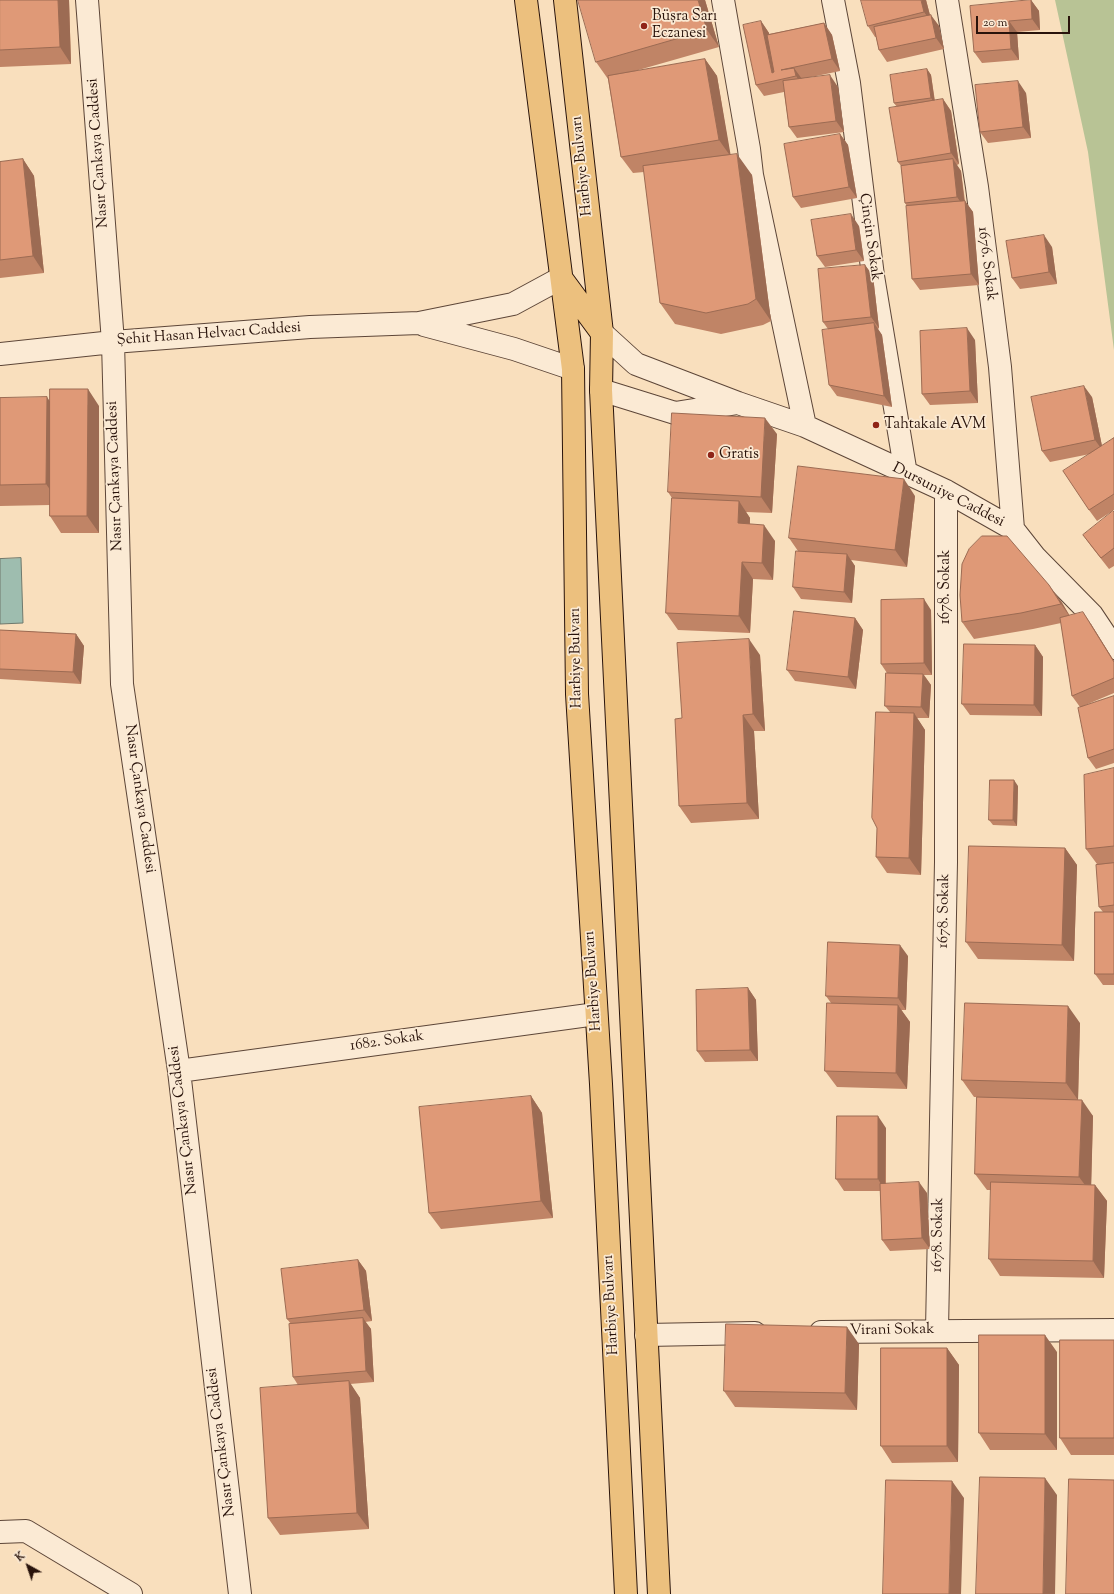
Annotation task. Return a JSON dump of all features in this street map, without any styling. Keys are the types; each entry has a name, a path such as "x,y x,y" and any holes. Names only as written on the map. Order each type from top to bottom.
{"main road":[{"name":"Harbiye Bulvarı","path":"526,0 573,368 576,694 601,1084 626,1594"},
{"name":"Harbiye Bulvarı","path":"565,0 602,333 601,390 659,1594"},
{"name":"Harbiye Bulvarı","path":"561,278 602,333"},
{"path":"601,390 573,368 602,333"}],"street":[{"name":"Nasır Çankaya Caddesi","path":"87,0 113,342 122,684 179,1071 240,1594"},
{"path":"723,0 749,149 752,175 805,426"},
{"name":"Çinçin Sokak","path":"833,0 849,84 873,276 906,474"},
{"name":"1676. Sokak","path":"947,0 976,187 1000,367 1013,529"},
{"name":"Şehit Hasan Helvacı Caddesi","path":"0,354 113,342 310,327 418,323 513,304 561,278"},
{"name":"Şehit Hasan Helvacı Caddesi","path":"418,323 514,349 573,368"},
{"name":"Dursuniye Caddesi","path":"602,333 636,364 738,403 805,426 906,474 946,491 1013,529 1035,557 1092,615 1114,648"},
{"name":"Dursuniye Caddesi","path":"601,390 675,413 738,403"},
{"name":"1678. Sokak","path":"937,1330 946,862 946,491"},
{"name":"1682. Sokak","path":"179,1071 596,1014"},
{"name":"Virani Sokak","path":"804,1332 1114,1330"},
{"path":"646,1335 772,1333"},
{"path":"0,1532 26,1531 131,1594"}],"green space":[{"path":"1055,0 1114,0 1114,350 1088,152"}],"shaded area":[{"path":"21,558 23,623 0,624 0,559"}],"building":[{"path":"0,0 58,0 60,47 0,50"},
{"path":"578,0 698,0 707,30 596,62"},
{"path":"861,0 921,0 924,12 868,26"},
{"path":"1031,0 1032,19 1009,21 1011,49 974,52 970,6"},
{"path":"931,15 936,38 879,50 874,27"},
{"path":"761,21 772,73 774,72 767,35 824,23 832,59 781,70 794,68 796,76 756,85 743,25"},
{"path":"705,59 719,140 621,157 608,76"},
{"path":"927,69 931,98 894,103 890,75"},
{"path":"830,75 836,121 789,127 783,81"},
{"path":"1018,81 1023,127 980,132 975,85"},
{"path":"943,99 951,153 898,162 889,108"},
{"path":"840,134 849,187 793,197 784,144"},
{"path":"737,154 756,299 748,304 706,313 660,303 643,166"},
{"path":"23,159 33,256 0,260 0,162"},
{"path":"953,159 957,197 905,203 901,166"},
{"path":"965,201 971,274 912,279 906,206"},
{"path":"851,214 856,250 817,256 811,220"},
{"path":"1044,235 1049,272 1012,278 1006,241"},
{"path":"865,265 871,317 823,322 818,269"},
{"path":"874,323 884,396 829,385 822,330"},
{"path":"967,328 970,391 922,394 920,331"},
{"path":"1084,386 1095,440 1042,451 1031,397"},
{"path":"50,389 88,389 87,516 50,516"},
{"path":"47,397 46,484 0,485 0,398"},
{"path":"672,413 765,418 761,497 668,492"},
{"path":"1114,438 1114,494 1089,510 1063,471"},
{"path":"798,466 904,479 895,550 789,538"},
{"path":"672,498 739,501 738,523 764,525 762,563 742,562 739,616 666,613"},
{"path":"1113,511 1114,548 1101,558 1083,535"},
{"path":"982,536 1007,536 1049,585 1061,604 1021,613 962,622 960,595 962,564 969,549"},
{"path":"796,551 847,554 844,592 793,587"},
{"path":"924,599 924,663 881,664 881,600"},
{"path":"794,611 855,618 848,677 787,670"},
{"path":"1083,612 1114,662 1114,678 1072,696 1060,618"},
{"path":"0,630 76,634 73,672 0,669"},
{"path":"749,639 753,714 743,715 747,803 679,806 675,719 682,718 677,643"},
{"path":"964,644 1035,645 1034,705 962,704"},
{"path":"886,673 923,674 921,707 885,706"},
{"path":"1114,696 1114,749 1088,758 1078,708"},
{"path":"876,712 914,713 909,858 876,857 877,828 872,818"},
{"path":"1114,768 1114,846 1086,849 1084,775"},
{"path":"990,780 1014,780 1013,820 989,820"},
{"path":"969,846 1065,848 1062,945 966,942"},
{"path":"1114,863 1114,905 1099,907 1096,865"},
{"path":"1095,912 1114,912 1114,974 1095,974"},
{"path":"828,942 900,945 898,998 826,996"},
{"path":"748,988 750,1050 697,1051 696,990"},
{"path":"827,1003 898,1005 896,1073 825,1071"},
{"path":"965,1003 1068,1006 1066,1083 962,1080"},
{"path":"531,1096 541,1201 429,1213 419,1107"},
{"path":"977,1097 1082,1100 1079,1177 975,1174"},
{"path":"837,1116 878,1116 878,1179 836,1179"},
{"path":"919,1182 922,1238 882,1240 880,1184"},
{"path":"991,1182 1095,1185 1093,1261 989,1259"},
{"path":"358,1260 364,1310 287,1319 281,1269"},
{"path":"363,1318 366,1371 293,1377 289,1324"},
{"path":"726,1324 847,1327 845,1393 724,1391"},
{"path":"979,1335 1045,1335 1045,1434 979,1433"},
{"path":"1060,1340 1114,1340 1114,1438 1060,1438"},
{"path":"881,1348 947,1348 947,1446 881,1446"},
{"path":"349,1381 357,1513 268,1518 260,1388"},
{"path":"980,1477 1045,1478 1043,1594 976,1594"},
{"path":"1069,1479 1114,1480 1114,1594 1066,1594"},
{"path":"886,1480 952,1481 949,1594 883,1594"}],"place":[{"name":"Büşra Sarı Eczanesi","path":"644,26"},
{"name":"Tahtakale AVM","path":"876,425"},
{"name":"Gratis","path":"711,455"}]}
